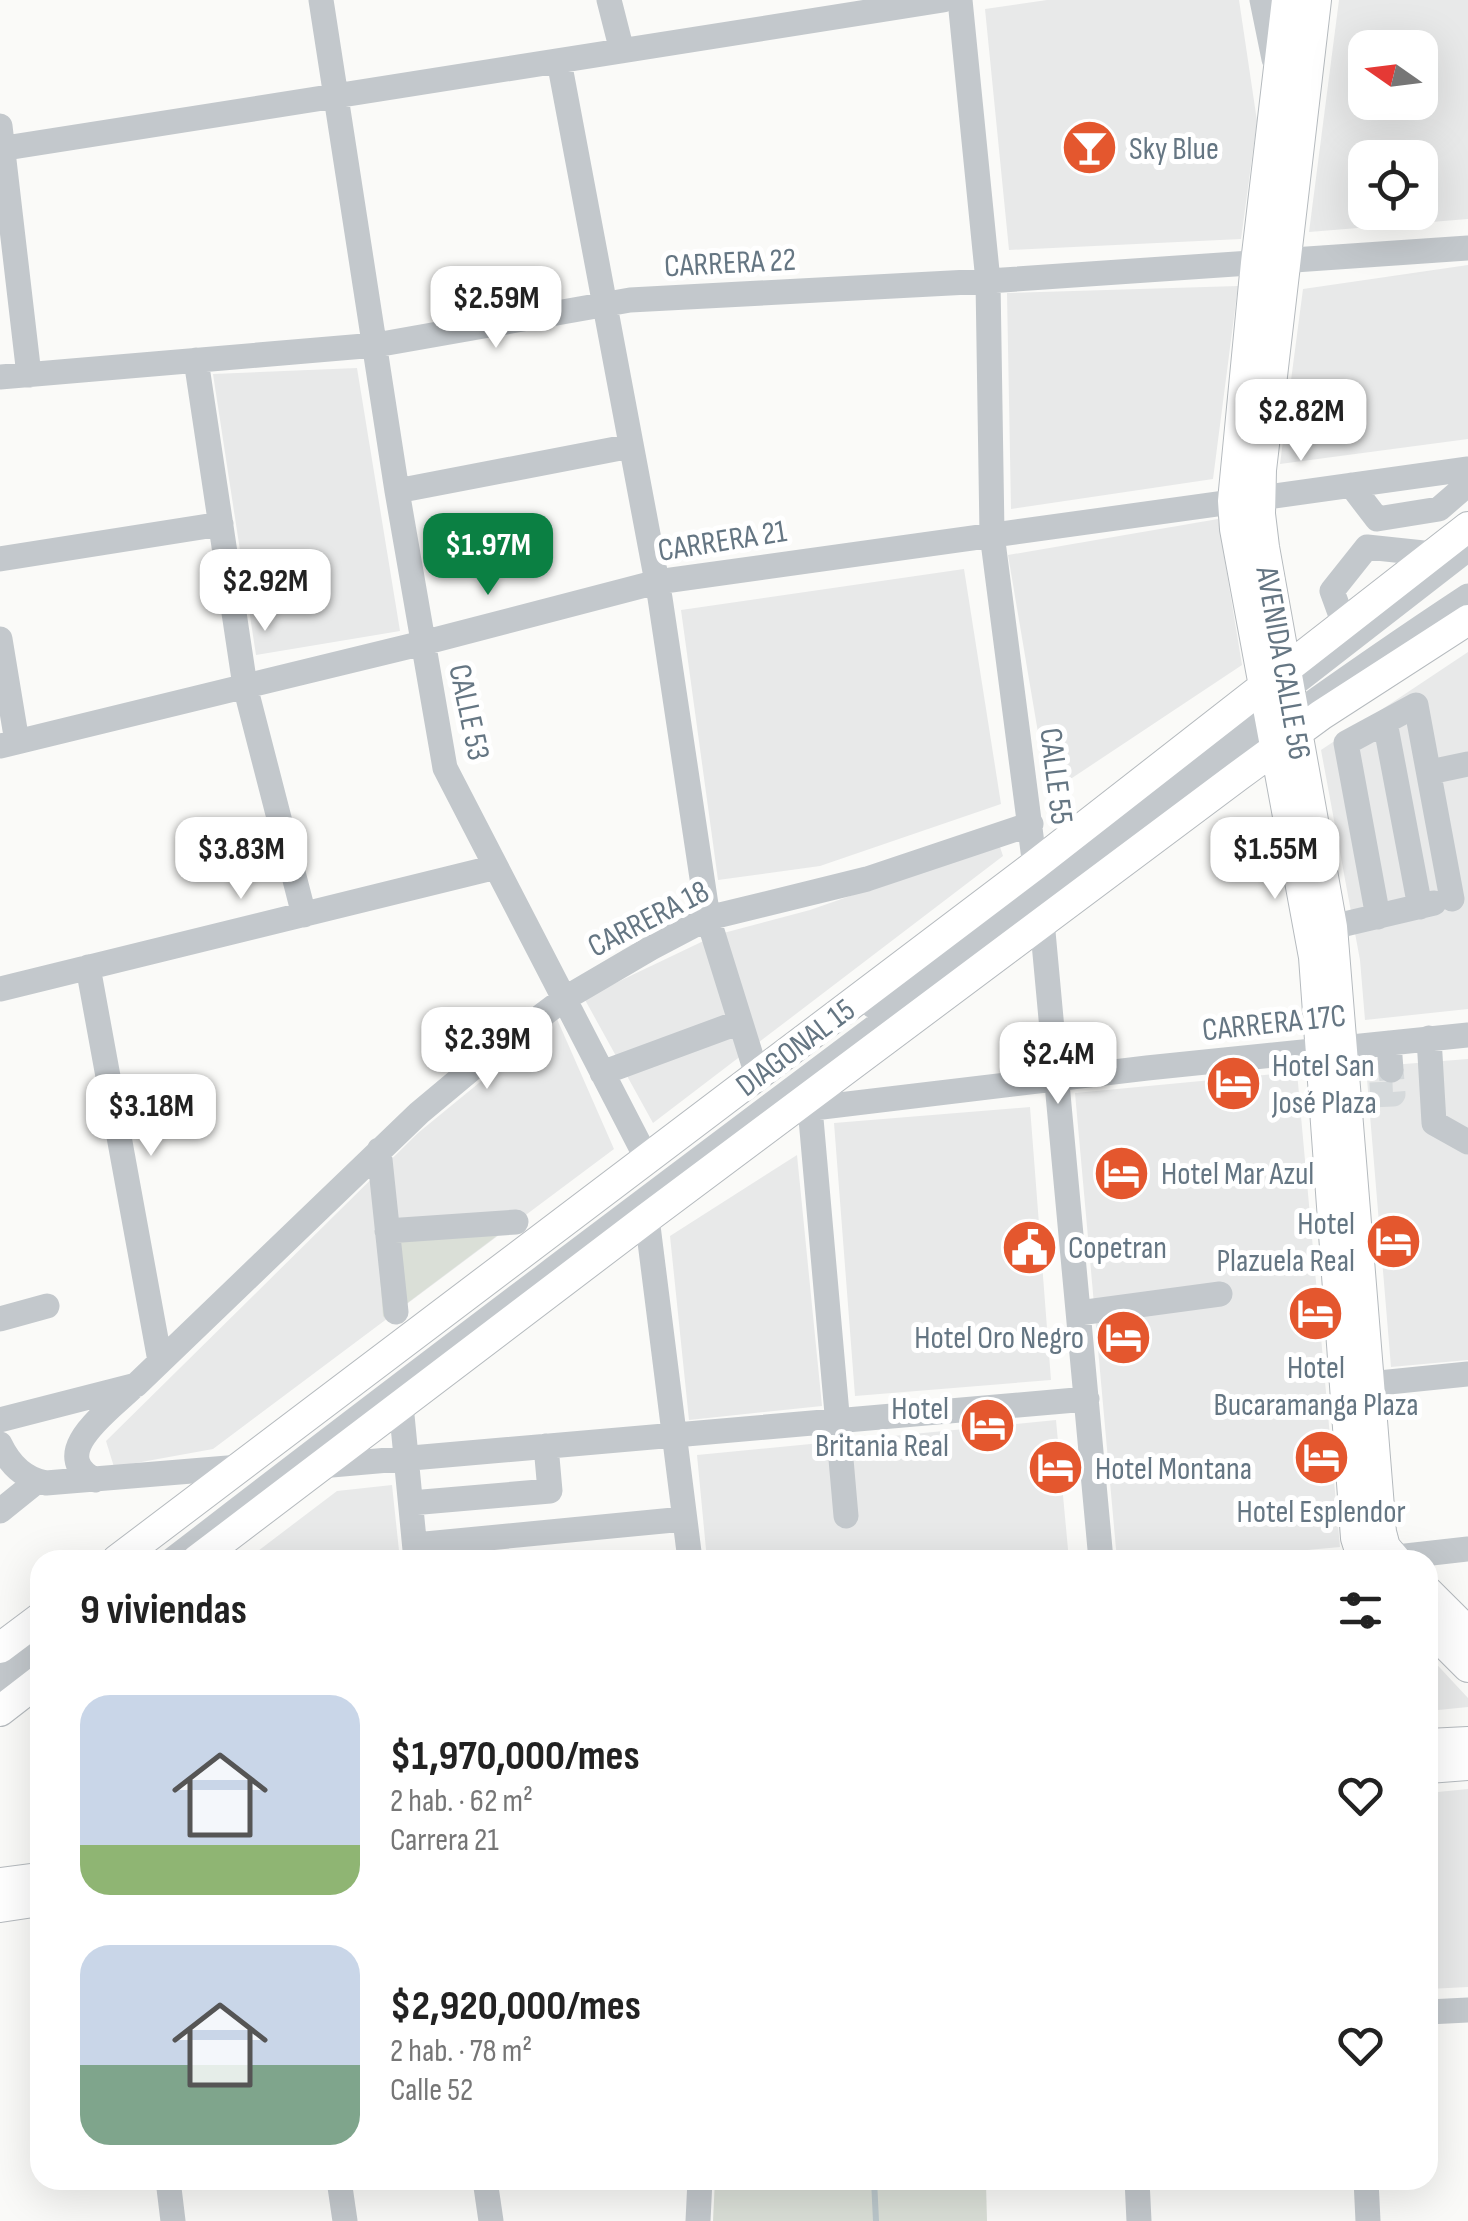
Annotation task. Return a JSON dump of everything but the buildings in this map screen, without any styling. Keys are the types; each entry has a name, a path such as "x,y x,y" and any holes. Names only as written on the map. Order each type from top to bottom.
{"main road":[{"name":"AVENIDA CALLE 56","path":"1271,261 1278,78 1287,0"},
{"name":"AVENIDA CALLE 56","path":"1316,0 1271,261 1246,499 1264,546 1280,710 1310,929 1331,1048 1358,1096 1369,1384 1384,1550"},
{"name":"DIAGONAL 15","path":"210,1550 646,1218 803,1105 1039,893 1280,710 1344,624 1468,527"},
{"name":"DIAGONAL 15","path":"130,1550 757,1076 1039,893 1280,710 1468,620"},
{"name":"AVENIDA CALLE 56","path":"1280,710 1332,927 1331,1048 1356,1538 1370,1550"},
{"path":"1438,1602 1468,1632"},
{"path":"0,1648 30,1626"},
{"path":"1438,1637 1468,1667"},
{"path":"0,1711 30,1688"},
{"path":"1438,1744 1468,1742"},
{"path":"1438,1767 1468,1765"},
{"path":"0,1865 30,1861"},
{"path":"0,1883 30,1879"},
{"path":"0,1907 30,1903"}],"street":[{"name":"CALLE 53","path":"321,0 397,491 445,768 647,1159"},
{"path":"608,0 622,51"},
{"path":"29,375 1,141 337,96 942,0"},
{"name":"CALLE 55","path":"960,0 988,281 992,534 1039,893 1100,1550"},
{"path":"1262,0 1278,78"},
{"path":"559,61 657,582 708,918 757,1076"},
{"name":"CARRERA 22","path":"0,377 376,345 649,298 988,281 1468,248"},
{"path":"196,360 245,686 304,915"},
{"path":"397,491 631,446"},
{"name":"CARRERA 21","path":"8,744 657,582 1468,469"},
{"path":"1350,485 1377,519 1438,509 1468,484"},
{"path":"0,559 221,524"},
{"path":"1344,624 1332,591 1367,547 1433,554"},
{"path":"1280,710 1468,549"},
{"path":"1280,710 1373,658 1468,596"},
{"path":"0,639 8,744"},
{"path":"1332,927 1378,917 1460,897 1416,705 1346,743 1378,917"},
{"path":"1385,722 1420,907"},
{"path":"1430,772 1467,764"},
{"name":"CARRERA 18","path":"95,1480 83,1474 77,1464 76,1450 82,1437 419,1113 564,1000 708,918 867,879 1030,824"},
{"path":"0,989 496,867"},
{"path":"152,1550 520,1270 1039,893"},
{"path":"185,1550 1039,893"},
{"path":"88,967 160,1361"},
{"path":"602,1073 740,1022"},
{"name":"CARRERA 17C","path":"803,1105 1468,1034"},
{"path":"1429,1038 1434,1123 1468,1142"},
{"path":"1390,1043 1391,1070"},
{"path":"803,1105 846,1516"},
{"path":"379,1150 396,1312"},
{"path":"646,1218 689,1550"},
{"path":"388,1230 516,1222"},
{"path":"1078,1312 1220,1294"},
{"path":"1,1314 47,1306"},
{"path":"1369,1384 1468,1374"},
{"name":"CARRERA 18","path":"0,1420 136,1384"},
{"path":"320,1466 1087,1400"},
{"path":"401,1405 415,1550"},
{"path":"0,1444 18,1470 36,1482 56,1484 240,1467"},
{"path":"411,1503 550,1491 546,1446"},
{"path":"493,1451 496,1496"},
{"path":"0,1510 36,1482"},
{"path":"438,1550 684,1518"},
{"path":"1438,1552 1468,1549"},
{"path":"0,1666 30,1644"},
{"path":"0,1692 30,1669"},
{"path":"1438,2012 1468,2010"},
{"path":"169,2190 173,2221"},
{"path":"341,2190 344,2221"},
{"path":"487,2190 490,2221"},
{"path":"698,2221 700,2190"},
{"path":"1137,2190 1139,2221"},
{"path":"1366,2190 1368,2221"}],"shaded area":[{"path":"1047,0 1239,0 1257,121 1241,239 1009,250 985,9"},
{"path":"1339,0 1468,0 1468,219 1438,221 1438,140 1348,140 1348,229 1309,232"},
{"path":"1468,265 1468,439 1280,464 1303,289"},
{"path":"1238,286 1213,479 1011,509 1007,293"},
{"path":"357,368 400,631 256,655 213,374"},
{"path":"1218,519 1242,665 1066,782 1045,774 1008,555"},
{"path":"964,569 1001,804 820,866 718,880 681,610"},
{"path":"1468,652 1468,1009 1365,1020 1360,960 1321,750"},
{"path":"999,844 1003,856 653,1123 584,998 716,935 810,910"},
{"path":"557,1019 614,1149 213,1449 114,1467 106,1441 418,1133"},
{"path":"1468,1059 1468,1360 1391,1367 1366,1067"},
{"path":"1297,1072 1340,1547 1116,1550 1075,1093"},
{"path":"1030,1107 1051,1380 855,1396 834,1123"},
{"path":"797,1155 822,1406 689,1420 670,1236"},
{"path":"373,1177 396,1221 522,1217 386,1319"},
{"path":"1056,1420 1068,1550 706,1550 697,1455"},
{"path":"392,1485 399,1550 259,1550 337,1491"},
{"path":"1438,1666 1468,1698 1468,1707 1438,1710"},
{"path":"1468,1789 1468,1987 1438,1988 1438,1792"},
{"path":"715,2190 986,2190 987,2221 713,2221"}],"waterway":[{"path":"874,2190 876,2221"}],"tunnel":[{"path":"1370,1095 1393,1094 1391,1070"}],"place":[{"name":"Sky Blue","path":"1090,148"},
{"name":"Hotel San José Plaza","path":"1233,1083"},
{"name":"Hotel Mar Azul","path":"1122,1173"},
{"name":"Hotel Plazuela Real","path":"1394,1241"},
{"name":"Copetran","path":"1029,1247"},
{"name":"Hotel Bucaramanga Plaza","path":"1316,1313"},
{"name":"Hotel Oro Negro","path":"1123,1337"},
{"name":"Hotel Britania Real","path":"988,1426"},
{"name":"Hotel Esplendor","path":"1321,1457"},
{"name":"Hotel Montana","path":"1056,1468"}]}
